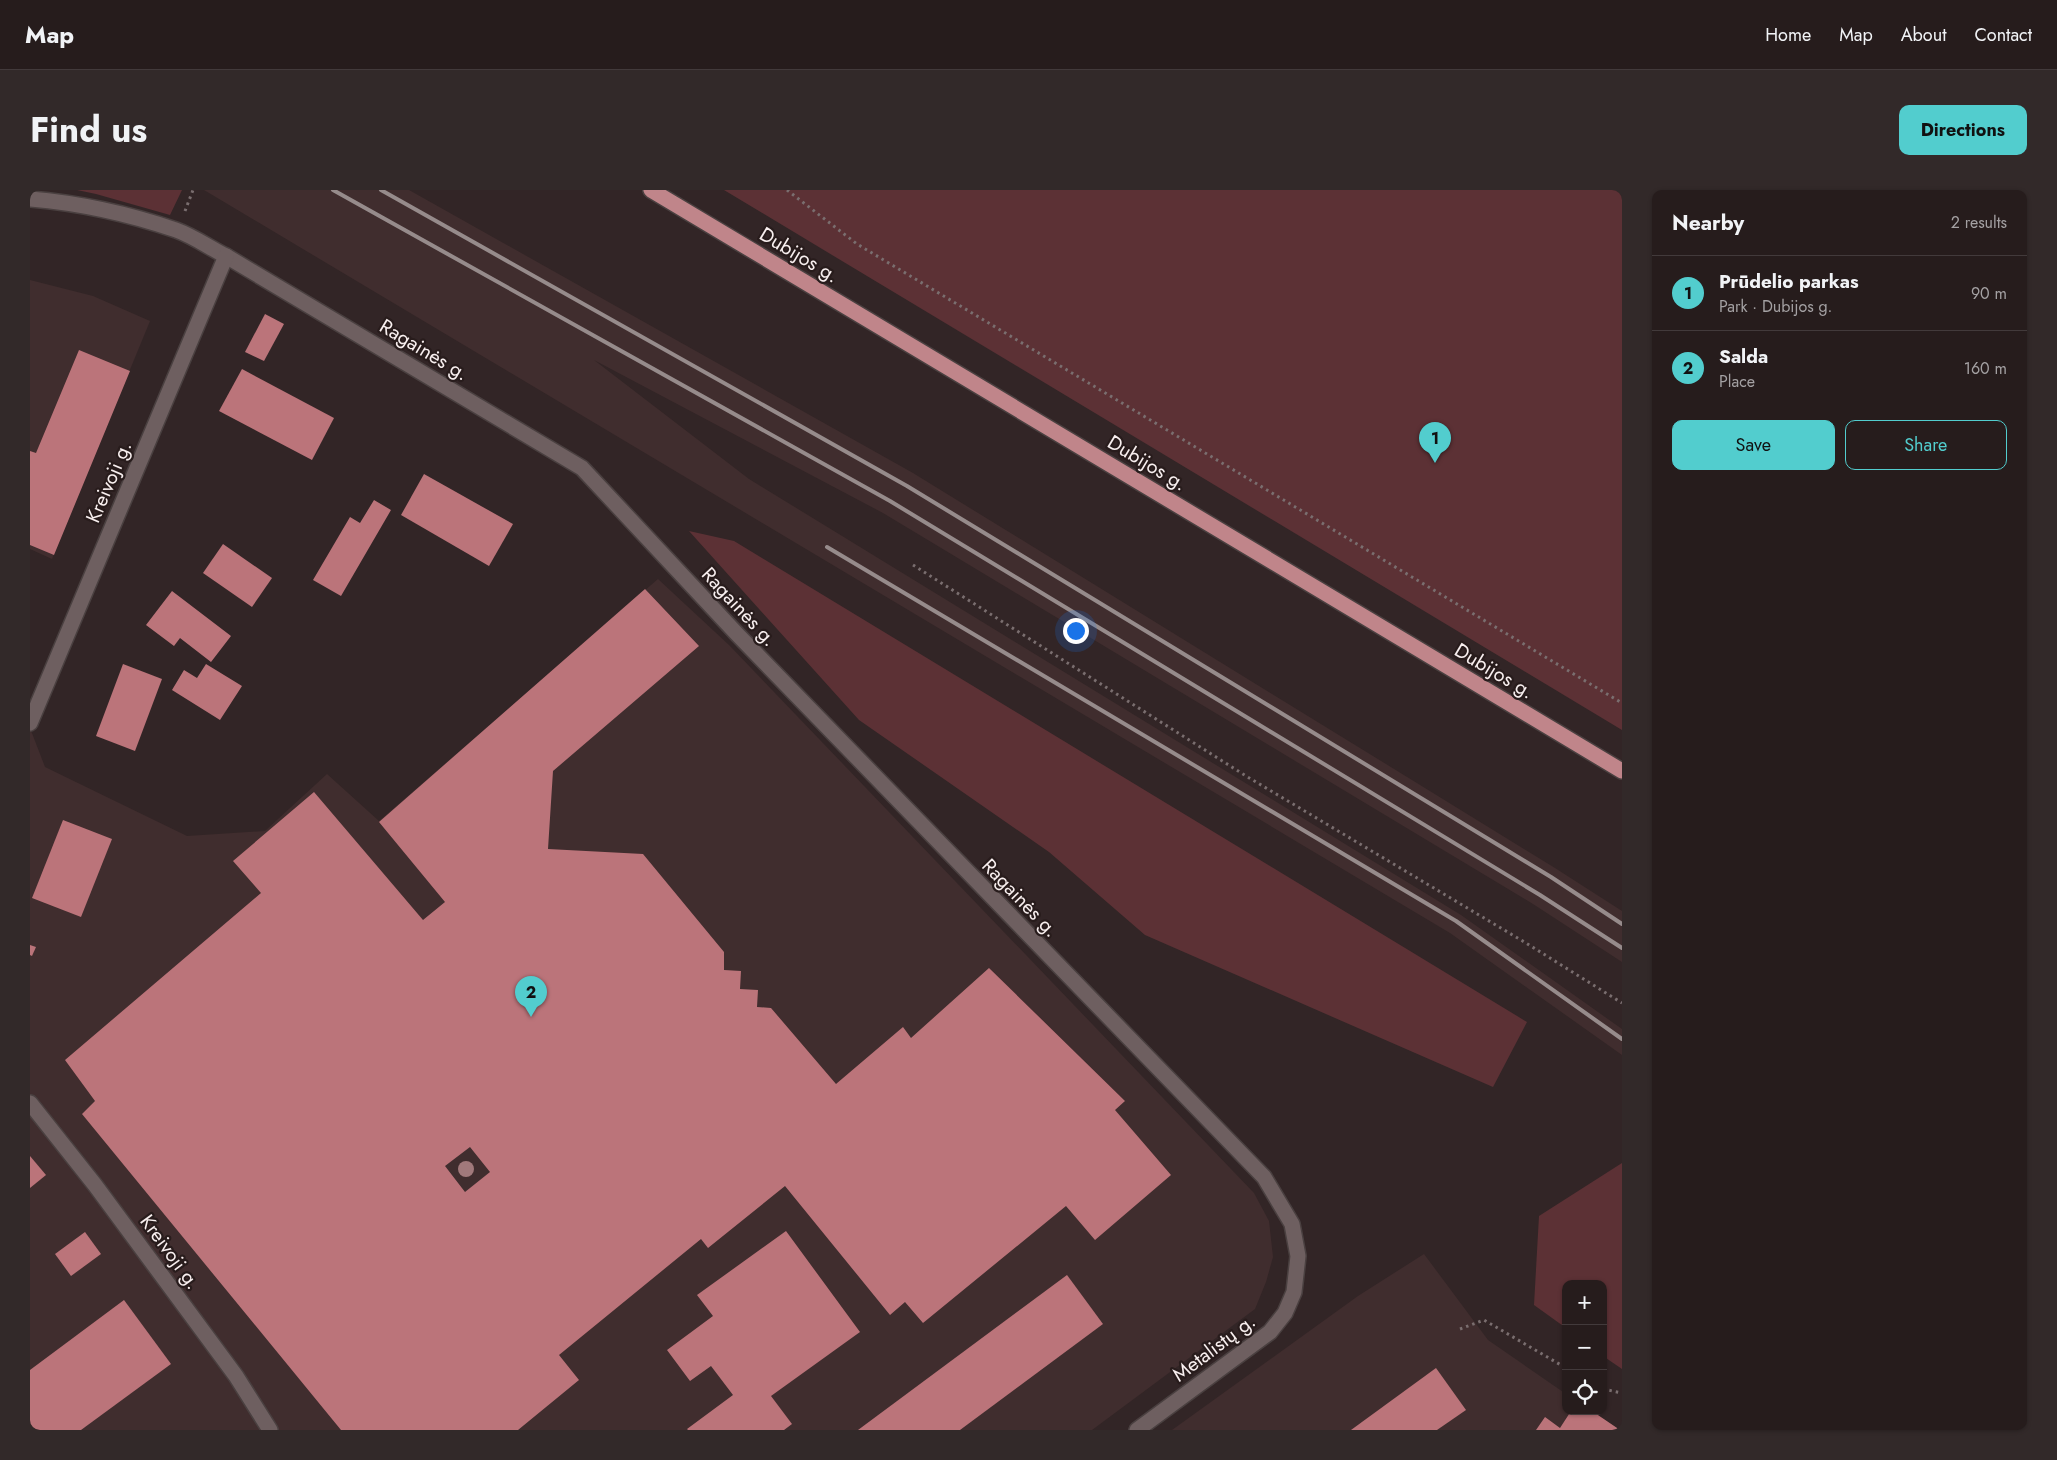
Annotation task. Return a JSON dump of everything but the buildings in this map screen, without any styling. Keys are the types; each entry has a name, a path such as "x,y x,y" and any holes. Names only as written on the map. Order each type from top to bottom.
{"main road":[{"name":"Dubijos g.","path":"659,192 1622,771"}],"street":[{"name":"Ragainės g.","path":"30,199 113,212 177,230 226,256 582,468 737,634 1264,1177 1292,1224"},
{"name":"Kreivoji g.","path":"30,723 226,256"},
{"name":"Kreivoji g.","path":"30,1103 95,1185 236,1376 270,1430"},
{"name":"Metalistų g.","path":"1137,1430 1270,1332 1284,1312 1294,1292 1298,1256 1292,1224"}],"path":[{"path":"787,190 857,244 1622,703"},
{"path":"913,565 1246,776 1622,1003"},
{"path":"1460,1329 1484,1320 1562,1366"},
{"path":"1607,1390 1622,1394"}],"shaded area":[{"path":"77,190 182,190 170,215"},
{"path":"204,190 409,190 913,473 1622,911 1622,962 1533,904 883,513 594,360 749,479 1461,915 1622,1029 1622,1055 1450,933"},
{"path":"724,190 1622,190 1622,730"},
{"path":"30,280 93,296 150,321 52,559 30,549"},
{"path":"689,531 734,541 1527,1022 1493,1087 1145,935 1049,852 859,720"},
{"path":"658,579 729,645 1254,1193 1269,1221 1273,1257 1266,1282 1255,1309 1092,1430 30,1430 30,728 45,767 187,836 265,831 327,774 379,821"},
{"path":"1622,1163 1622,1369 1607,1359 1607,1280 1562,1280 1562,1325 1534,1305 1539,1216"},
{"path":"1424,1254 1488,1340 1562,1391 1562,1415 1598,1415 1620,1430 1172,1430 1358,1296"}],"railway":[{"path":"333,190 890,501 1540,895 1622,948"},
{"path":"381,190 907,486 1551,877 1622,924"},
{"path":"827,547 1456,921 1622,1039"}],"place":[{"name":"Prūdelio parkas","path":"1435,463"},
{"name":"Salda","path":"531,1017"}]}
